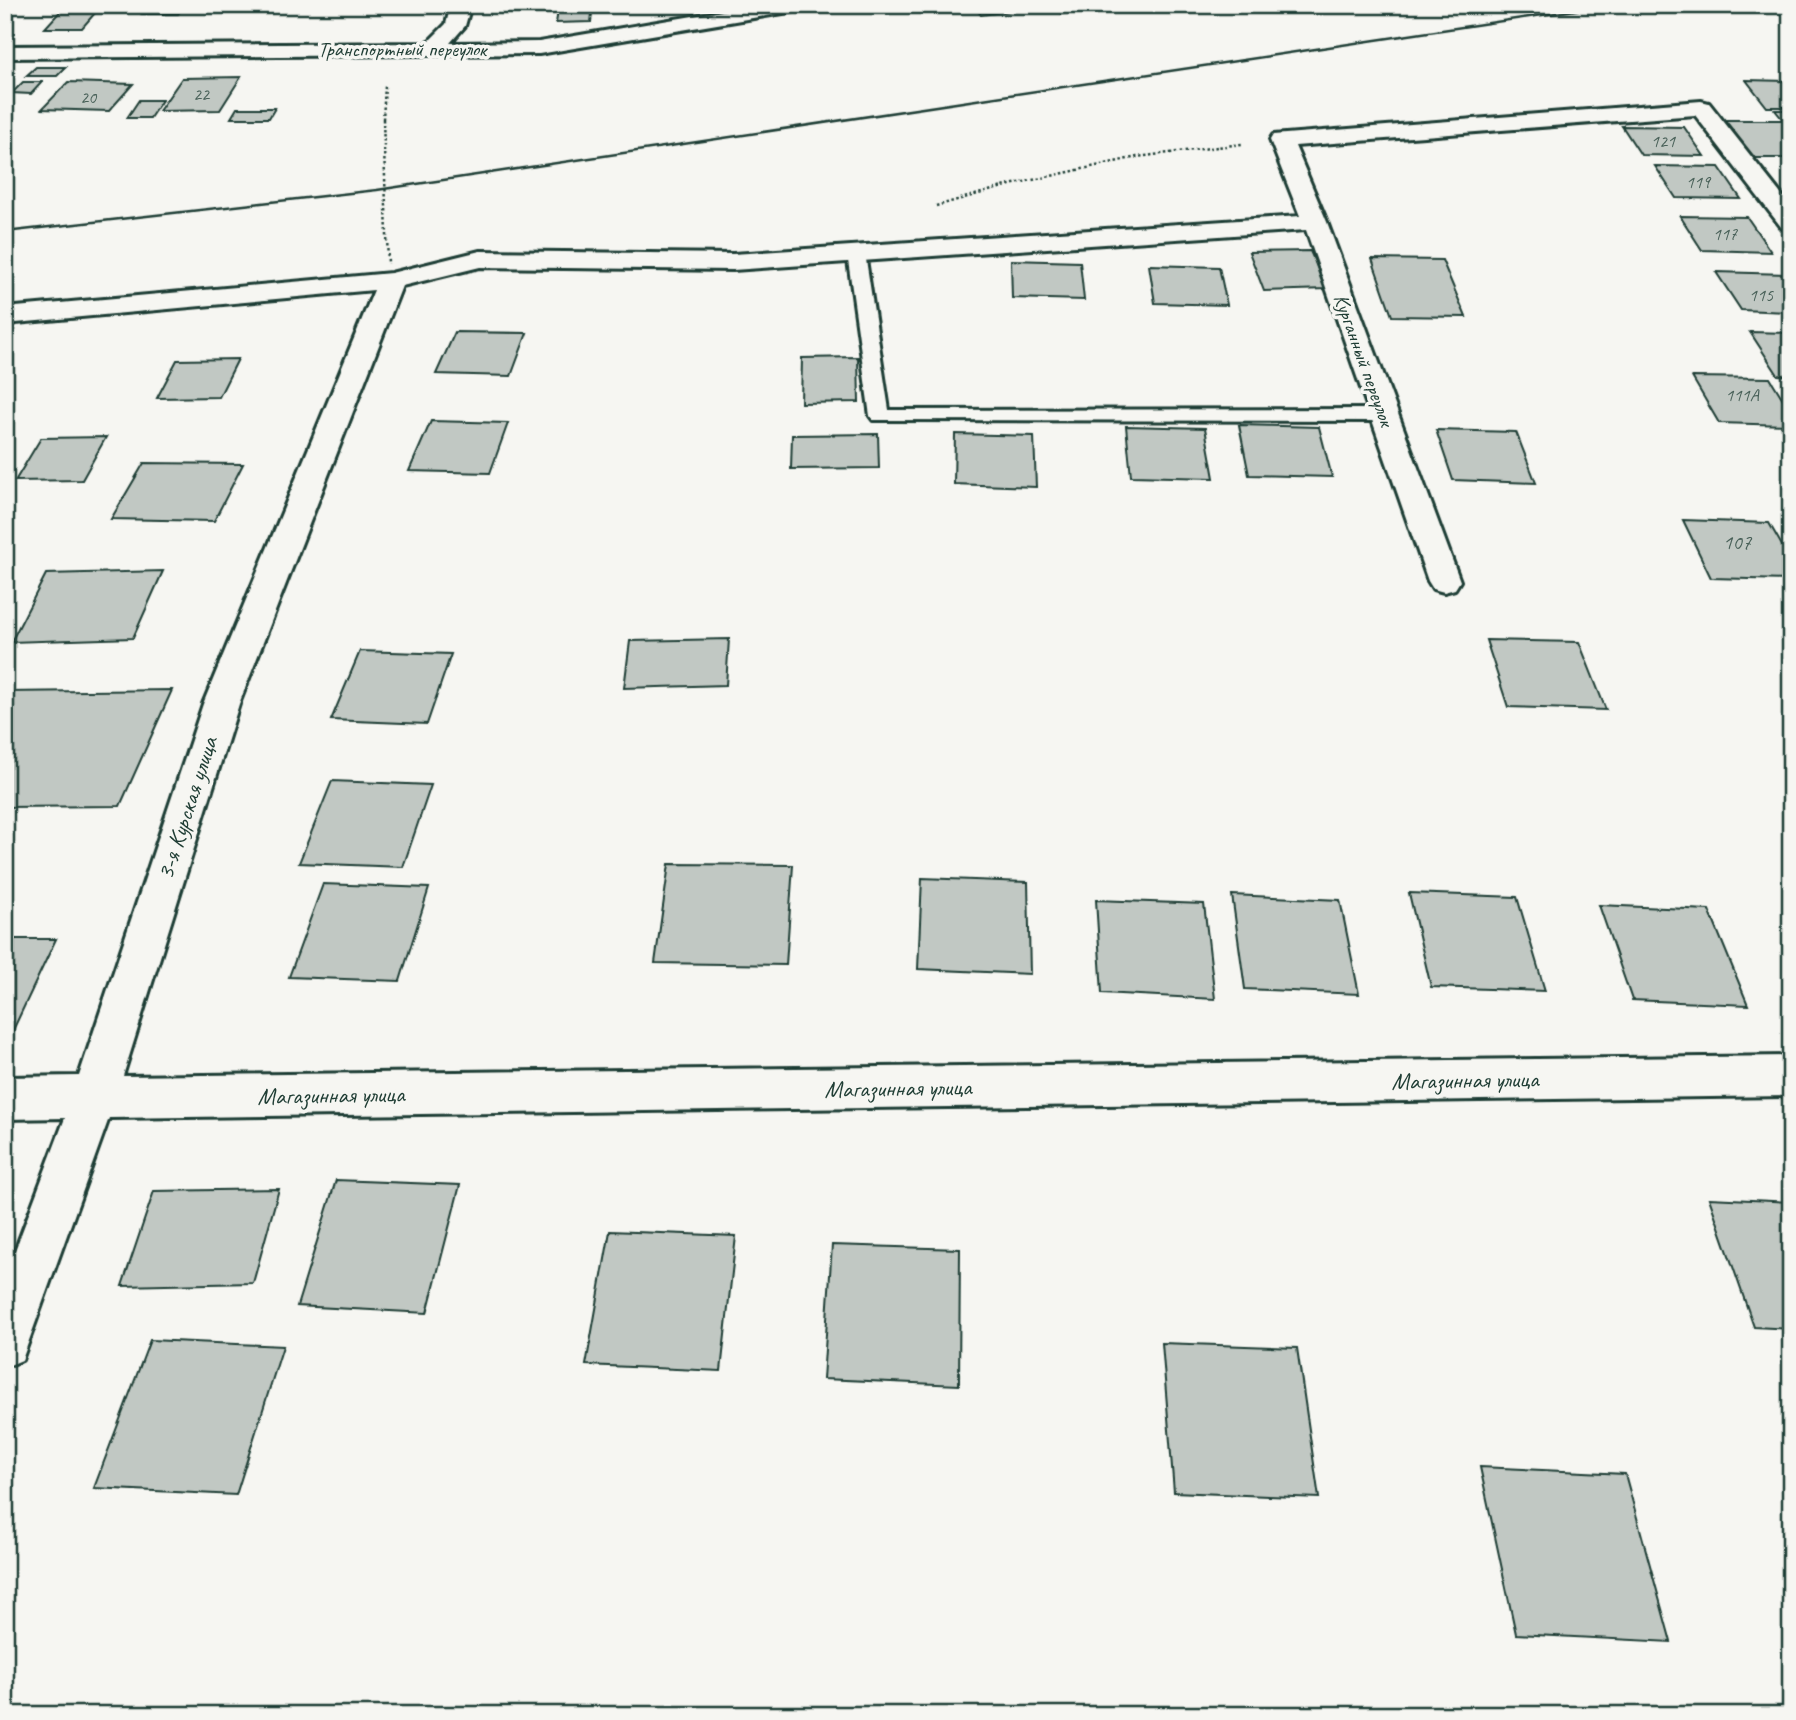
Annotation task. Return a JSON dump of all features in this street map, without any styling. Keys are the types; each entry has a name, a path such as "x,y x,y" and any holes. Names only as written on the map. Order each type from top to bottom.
{"street":[{"path":"433,48 455,26 461,5"},
{"name":"Транспортный переулок","path":"5,52 539,48 795,5"},
{"path":"1281,140 1701,108 1791,223"},
{"name":"Курганный переулок","path":"1281,140 1315,222 1444,581"},
{"path":"5,316 390,273 480,259 733,262 1315,222"},
{"name":"3-я Курская улица","path":"5,1343 94,1098 221,704 390,273"},
{"name":"Магазинная улица","path":"5,1098 1791,1076"}],"lane":[{"path":"856,254 880,416 1384,415"}],"path":[{"path":"383,118 390,273"},
{"path":"931,207 1010,185 1137,157 1281,140"}],"building":[{"path":"66,5 102,5 82,28 45,28"},
{"path":"149,5 185,5 178,14 142,14"},
{"path":"559,5 593,5 591,22 556,23"},
{"path":"973,5 1039,5 1041,7 981,15"},
{"path":"1054,5 1079,5 1084,11 1062,14"},
{"path":"36,67 66,67 57,76 26,76"},
{"path":"241,77 220,110 159,111 182,78"},
{"path":"1746,80 1791,81 1791,107 1767,107"},
{"path":"23,82 42,82 31,94 12,93"},
{"path":"68,82 133,84 109,111 42,109"},
{"path":"139,100 162,100 150,118 127,118"},
{"path":"237,108 275,108 269,118 231,118"},
{"path":"1775,110 1791,110 1791,158 1754,158 1723,120 1783,120"},
{"path":"1622,126 1684,127 1704,156 1641,155"},
{"path":"1655,166 1719,167 1741,199 1676,198"},
{"path":"1680,216 1747,217 1771,252 1702,250"},
{"path":"1310,251 1327,289 1264,291 1249,252"},
{"path":"1372,259 1442,260 1466,317 1392,316"},
{"path":"1011,260 1080,262 1084,300 1012,298"},
{"path":"1149,265 1219,267 1227,305 1155,303"},
{"path":"1716,272 1787,274 1791,279 1791,312 1741,310"},
{"path":"455,332 527,333 511,376 436,374"},
{"path":"1750,332 1791,333 1791,376 1778,375"},
{"path":"858,357 859,402 801,403 802,358"},
{"path":"238,359 219,397 157,398 177,360"},
{"path":"1692,377 1770,378 1791,412 1791,425 1719,423"},
{"path":"431,421 508,423 490,473 409,471"},
{"path":"1239,425 1319,427 1332,477 1249,475"},
{"path":"1126,426 1205,428 1214,478 1131,476"},
{"path":"1436,430 1516,432 1536,483 1453,480"},
{"path":"878,434 879,468 791,469 792,435"},
{"path":"955,434 1034,436 1036,487 954,484"},
{"path":"106,437 82,480 15,481 41,438"},
{"path":"144,463 243,464 214,521 111,519"},
{"path":"1683,520 1769,523 1791,561 1791,580 1711,578"},
{"path":"163,571 133,638 11,642 46,574"},
{"path":"729,639 726,685 624,688 630,641"},
{"path":"1486,640 1579,642 1606,710 1508,707"},
{"path":"360,651 451,654 427,724 331,720"},
{"path":"172,690 120,806 5,807 5,692"},
{"path":"332,781 431,785 403,867 299,863"},
{"path":"669,864 793,865 786,965 655,963"},
{"path":"922,878 1028,882 1030,974 918,969"},
{"path":"323,884 429,888 400,981 289,977"},
{"path":"1409,893 1517,897 1545,991 1431,987"},
{"path":"1232,895 1340,900 1359,994 1245,989"},
{"path":"1096,900 1204,904 1215,999 1102,993"},
{"path":"1599,905 1709,910 1748,1005 1632,1000"},
{"path":"5,939 56,939 5,1047"},
{"path":"336,1180 460,1185 427,1313 297,1306"},
{"path":"279,1189 253,1283 122,1286 154,1191"},
{"path":"1709,1198 1791,1202 1791,1329 1754,1327"},
{"path":"610,1231 736,1236 721,1371 586,1365"},
{"path":"832,1245 960,1249 959,1385 823,1379"},
{"path":"150,1340 283,1346 236,1495 94,1488"},
{"path":"1162,1343 1297,1348 1319,1498 1174,1492"},
{"path":"1480,1467 1625,1474 1671,1642 1516,1634"}],"railway":[{"path":"5,232 377,190 1609,5"}]}
